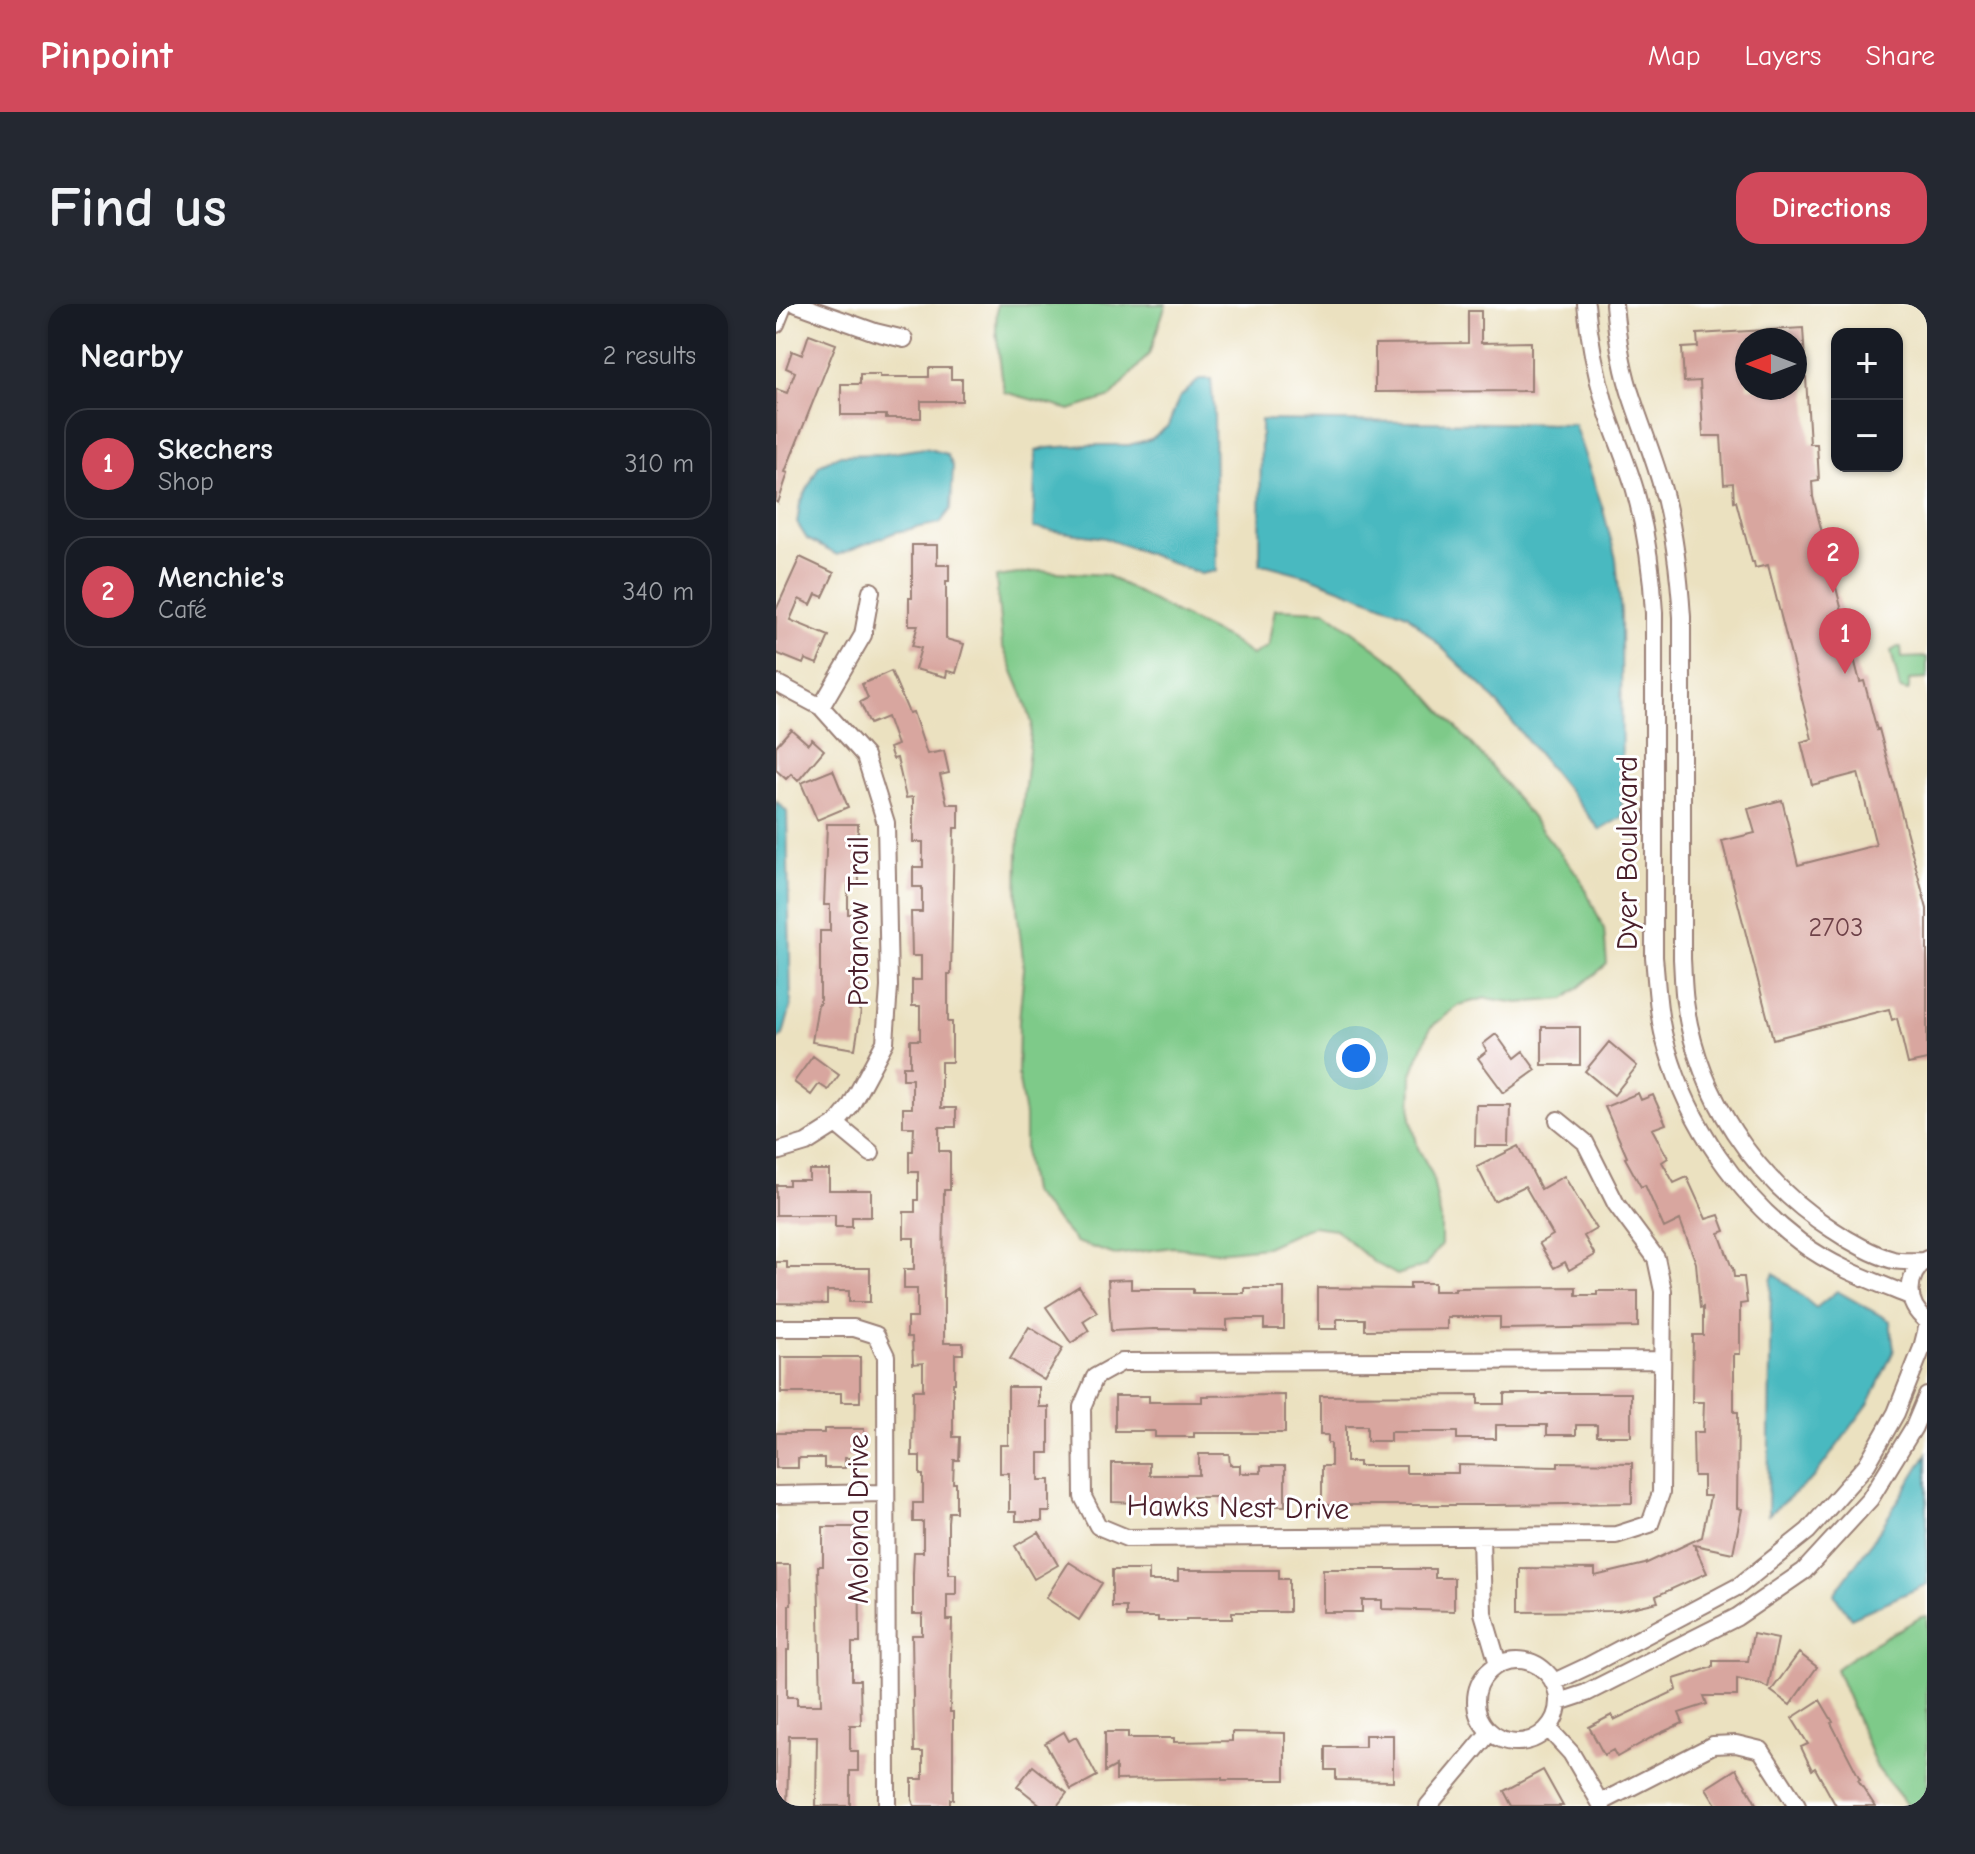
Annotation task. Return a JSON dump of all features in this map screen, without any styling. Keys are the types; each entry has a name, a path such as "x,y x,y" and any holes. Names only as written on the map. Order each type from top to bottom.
{"street":[{"path":"776,324 784,304"},
{"path":"797,304 904,339"},
{"name":"Dyer Boulevard","path":"1586,304 1596,368 1634,487 1651,567 1654,613 1654,957 1667,1047 1688,1105 1714,1150 1756,1205 1802,1243 1843,1268 1910,1296"},
{"name":"Dyer Boulevard","path":"1614,304 1631,398 1661,483 1680,578 1682,959 1685,1003 1693,1040 1709,1086 1736,1138 1767,1177 1809,1215 1845,1238 1890,1259 1925,1260"},
{"path":"1588,327 1616,325"},
{"path":"821,707 863,635 871,591"},
{"path":"1654,613 1682,617"},
{"name":"Potanow Trail","path":"776,683 821,707 865,756 886,823 889,987 885,1042 850,1107 836,1124 806,1143 776,1152"},
{"path":"1558,1120 1585,1142 1616,1204 1656,1258 1663,1291 1662,1360"},
{"path":"836,1124 871,1153"},
{"path":"1925,1260 1915,1271 1910,1283 1910,1296 1920,1315 1927,1321"},
{"name":"Molona Drive","path":"776,1328 854,1328 876,1335 886,1356 887,1806"},
{"path":"1554,1682 1739,1586 1808,1531 1867,1464 1896,1413 1927,1328"},
{"name":"Hawks Nest Drive","path":"1662,1360 1661,1493 1650,1524 1616,1535 1127,1538 1098,1526 1083,1497 1082,1407 1095,1377 1122,1362 1662,1360"},
{"path":"1559,1702 1586,1693 1737,1617 1804,1571 1870,1499 1914,1427 1927,1396"},
{"path":"776,1495 886,1493"},
{"path":"1481,1537 1483,1613 1498,1664"},
{"path":"1524,1660 1536,1664 1554,1682 1558,1712 1549,1729 1536,1739 1520,1743 1503,1741 1489,1733 1479,1720 1475,1704 1477,1688 1485,1674 1498,1664 1524,1660"},
{"path":"1549,1729 1571,1753 1601,1804 1713,1745 1736,1744 1761,1750 1797,1806"},
{"path":"1428,1806 1489,1733"}],"green space":[{"path":"997,304 1166,304 1149,354 1111,397 1070,410 1004,392 996,331"},
{"path":"1040,571 1106,575 1227,638 1252,655 1268,646 1275,609 1326,611 1405,670 1490,765 1580,878 1604,929 1607,964 1565,999 1518,1003 1486,998 1459,1005 1430,1028 1412,1074 1411,1118 1418,1148 1432,1174 1441,1220 1441,1245 1425,1266 1397,1275 1372,1261 1335,1229 1312,1226 1266,1247 1217,1252 1173,1247 1115,1255 1076,1242 1031,1192 1025,1156 1025,1116 1018,1075 1024,968 1017,908 1018,848 1032,723 1002,645 996,577"},
{"path":"1901,647 1902,658 1927,657 1927,679 1909,680 1908,691 1900,689 1891,651"},
{"path":"1927,1616 1927,1806 1908,1806 1877,1768 1836,1669 1856,1654"}],"water":[{"path":"1200,379 1211,379 1214,414 1216,571 1201,574 1105,538 1033,528 1036,451 1088,445 1129,445 1151,439 1168,426 1179,398"},
{"path":"1261,420 1574,424 1616,559 1621,614 1622,817 1600,830 1487,691 1407,614 1308,576 1260,565"},
{"path":"925,448 947,454 953,466 951,509 940,523 896,532 837,555 807,539 797,523 800,504 819,465 840,455 885,454"},
{"path":"776,801 787,812 791,1006 783,1035 776,1041"},
{"path":"1774,1273 1816,1308 1837,1291 1890,1321 1894,1350 1869,1403 1814,1477 1768,1515 1771,1281"},
{"path":"1927,1454 1927,1584 1851,1618 1834,1594 1878,1533"}],"building":[{"path":"1468,311 1481,311 1481,343 1531,342 1531,391 1375,392 1375,344 1468,343"},
{"path":"1735,332 1735,400 1807,400 1807,394 1810,444 1817,444 1819,481 1812,482 1813,497 1860,682 1864,681 1879,729 1927,909 1927,1060 1908,1064 1897,1018 1892,1020 1889,1009 1773,1039 1722,841 1755,833 1748,809 1782,800 1798,865 1876,845 1858,773 1812,785 1801,742 1812,739 1768,565 1755,568 1752,562 1734,502 1733,483 1724,484 1721,436 1703,436 1700,381 1684,382 1682,348 1698,347 1697,334"},
{"path":"809,334 836,344 785,472 788,473 778,503 776,389 787,393 795,372 786,368 792,351 802,355"},
{"path":"929,368 951,368 951,379 962,379 962,401 921,401 921,418 841,415 841,384 860,384 860,374 929,377"},
{"path":"912,545 937,545 937,565 949,565 946,639 964,644 956,673 947,671 946,677 915,669 921,648 912,646 918,625 909,625"},
{"path":"800,557 834,573 823,597 816,594 811,605 799,599 790,620 829,636 817,664 805,659 803,664 776,653 776,610"},
{"path":"891,671 909,713 913,712 927,754 944,751 949,773 940,775 947,804 959,804 959,828 954,828 951,974 948,974 952,1062 941,1062 941,1108 956,1108 956,1127 939,1127 939,1151 950,1151 950,1190 944,1190 944,1343 963,1343 963,1354 955,1354 953,1383 953,1437 960,1437 959,1460 954,1460 956,1512 949,1512 948,1522 948,1574 956,1574 956,1595 947,1595 947,1620 952,1620 950,1712 953,1712 953,1799 950,1799 950,1806 914,1806 912,1799 912,1779 923,1779 923,1752 914,1752 912,1635 922,1635 922,1614 913,1614 913,1574 914,1552 923,1552 923,1522 913,1522 913,1503 923,1503 923,1475 920,1475 920,1456 912,1456 913,1390 923,1390 923,1363 913,1364 912,1337 907,1337 907,1318 917,1318 917,1289 904,1289 904,1269 914,1269 914,1238 904,1238 904,1212 915,1212 918,1172 909,1172 914,1127 903,1127 903,1108 912,1108 912,1079 903,1079 903,1066 910,1066 910,1040 920,1040 920,1006 912,1006 912,980 921,980 921,956 912,956 911,912 922,912 922,887 913,887 913,867 923,867 923,842 913,842 913,797 906,798 897,758 893,759 889,748 897,745 887,717 870,724 860,702 868,698 862,684"},
{"path":"791,729 808,744 812,739 824,750 798,781 791,774 786,779 776,770 776,746"},
{"path":"833,770 848,807 817,820 801,783"},
{"path":"827,824 858,824 859,886 848,886 848,914 860,914 861,1011 855,1049 812,1042 820,1004 820,931 830,931 830,905 824,905"},
{"path":"1542,1027 1580,1027 1580,1065 1542,1065"},
{"path":"1496,1034 1514,1059 1523,1052 1536,1070 1504,1093 1478,1058 1487,1051 1483,1044"},
{"path":"1609,1042 1637,1066 1614,1095 1585,1071"},
{"path":"813,1056 839,1075 828,1090 819,1084 811,1095 794,1082"},
{"path":"1638,1093 1641,1100 1653,1095 1666,1124 1652,1129 1668,1158 1662,1162 1674,1183 1687,1177 1706,1219 1719,1215 1725,1231 1719,1233 1734,1277 1744,1277 1747,1303 1740,1304 1740,1354 1734,1354 1734,1412 1738,1412 1737,1508 1742,1509 1733,1553 1694,1545 1707,1573 1656,1596 1658,1602 1618,1611 1520,1612 1520,1568 1595,1569 1595,1576 1645,1564 1702,1537 1710,1496 1703,1496 1703,1476 1694,1476 1693,1432 1703,1432 1704,1402 1692,1402 1693,1335 1703,1335 1703,1307 1700,1308 1696,1263 1680,1220 1664,1228 1645,1185 1641,1187 1625,1158 1605,1107"},
{"path":"1476,1105 1510,1105 1509,1146 1475,1146"},
{"path":"1519,1146 1541,1189 1564,1176 1596,1229 1584,1236 1595,1255 1569,1270 1565,1262 1554,1268 1539,1243 1553,1235 1525,1186 1494,1201 1477,1167"},
{"path":"809,1170 829,1170 829,1190 871,1190 871,1217 852,1217 852,1227 835,1227 835,1215 776,1215 776,1185 789,1185 789,1180 809,1180"},
{"path":"776,1262 787,1262 787,1268 870,1268 870,1302 849,1302 849,1291 827,1291 827,1304 776,1303"},
{"path":"1131,1279 1131,1289 1193,1289 1193,1293 1244,1293 1244,1288 1284,1288 1284,1329 1264,1329 1264,1319 1237,1319 1227,1320 1227,1330 1111,1331 1108,1280"},
{"path":"1410,1283 1434,1283 1434,1291 1455,1291 1455,1288 1576,1287 1576,1295 1597,1295 1597,1291 1638,1291 1638,1327 1500,1329 1500,1317 1447,1317 1447,1329 1365,1330 1365,1319 1337,1319 1337,1329 1318,1329 1318,1288 1410,1289"},
{"path":"1079,1286 1097,1312 1083,1321 1089,1331 1071,1343 1046,1307"},
{"path":"1029,1327 1063,1348 1044,1380 1010,1359"},
{"path":"781,1357 860,1357 860,1402 841,1402 841,1393 781,1393"},
{"path":"1008,1387 1039,1387 1039,1407 1049,1407 1049,1453 1039,1453 1039,1480 1050,1480 1050,1512 1042,1512 1042,1521 1016,1521 1016,1512 1009,1512 1009,1473 1000,1473 1000,1445 1008,1445"},
{"path":"1631,1393 1631,1436 1597,1436 1597,1425 1576,1425 1576,1435 1547,1435 1547,1425 1496,1425 1496,1439 1457,1439 1457,1432 1390,1432 1390,1441 1367,1441 1367,1426 1346,1426 1346,1462 1359,1462 1359,1466 1406,1466 1406,1473 1458,1473 1458,1465 1558,1467 1558,1462 1632,1463 1632,1503 1322,1505 1322,1466 1331,1466 1331,1443 1328,1443 1328,1435 1320,1435 1320,1396 1478,1395 1478,1404 1504,1404 1504,1394"},
{"path":"1285,1395 1285,1433 1194,1433 1194,1437 1155,1437 1155,1431 1115,1431 1115,1396 1149,1396 1149,1402 1202,1402 1202,1396"},
{"path":"824,1429 864,1429 864,1458 845,1458 845,1468 824,1468 824,1458 798,1458 798,1468 776,1468 776,1433 824,1433"},
{"path":"1199,1454 1229,1454 1230,1465 1240,1465 1240,1473 1261,1473 1261,1466 1285,1466 1285,1506 1220,1506 1220,1497 1193,1497 1193,1505 1112,1502 1112,1463 1149,1463 1149,1475 1199,1475"},
{"path":"823,1527 859,1527 860,1643 852,1643 852,1680 860,1680 861,1725 850,1725 850,1751 858,1751 858,1771 850,1771 850,1806 816,1806 817,1736 789,1736 787,1806 776,1806 776,1565 790,1565 787,1697 797,1697 797,1705 821,1705 818,1566 823,1566"},
{"path":"1039,1532 1058,1565 1034,1579 1015,1546"},
{"path":"1069,1562 1102,1583 1079,1620 1046,1598"},
{"path":"1323,1569 1435,1569 1435,1578 1454,1578 1454,1611 1382,1609 1382,1600 1362,1600 1362,1612 1323,1612"},
{"path":"1112,1570 1149,1570 1149,1581 1178,1581 1178,1570 1279,1570 1279,1579 1289,1579 1289,1612 1232,1612 1232,1619 1186,1621 1126,1617 1126,1607 1112,1607"},
{"path":"1753,1634 1778,1639 1768,1688 1737,1679 1737,1696 1704,1696 1707,1704 1679,1713 1683,1723 1617,1757 1613,1750 1604,1755 1589,1727 1612,1715 1614,1720 1677,1690 1674,1679 1713,1667 1713,1661 1748,1661"},
{"path":"1799,1653 1817,1667 1790,1705 1771,1691"},
{"path":"1820,1700 1858,1780 1875,1806 1836,1806 1815,1768 1812,1770 1801,1747 1808,1744 1792,1718"},
{"path":"1064,1732 1069,1741 1076,1737 1097,1776 1071,1790 1045,1743"},
{"path":"1105,1732 1128,1732 1128,1738 1174,1738 1174,1742 1232,1741 1232,1732 1285,1733 1285,1780 1116,1780 1116,1766 1105,1772"},
{"path":"1365,1735 1393,1735 1393,1781 1336,1780 1336,1770 1326,1770 1326,1747 1365,1747"},
{"path":"1033,1766 1067,1793 1057,1806 1042,1806 1017,1786"},
{"path":"1736,1769 1757,1806 1717,1806 1706,1788"},
{"path":"1543,1770 1563,1806 1512,1806 1504,1791"}],"place":[{"name":"Menchie's","path":"1833,593"},
{"name":"Skechers","path":"1845,674"}]}
